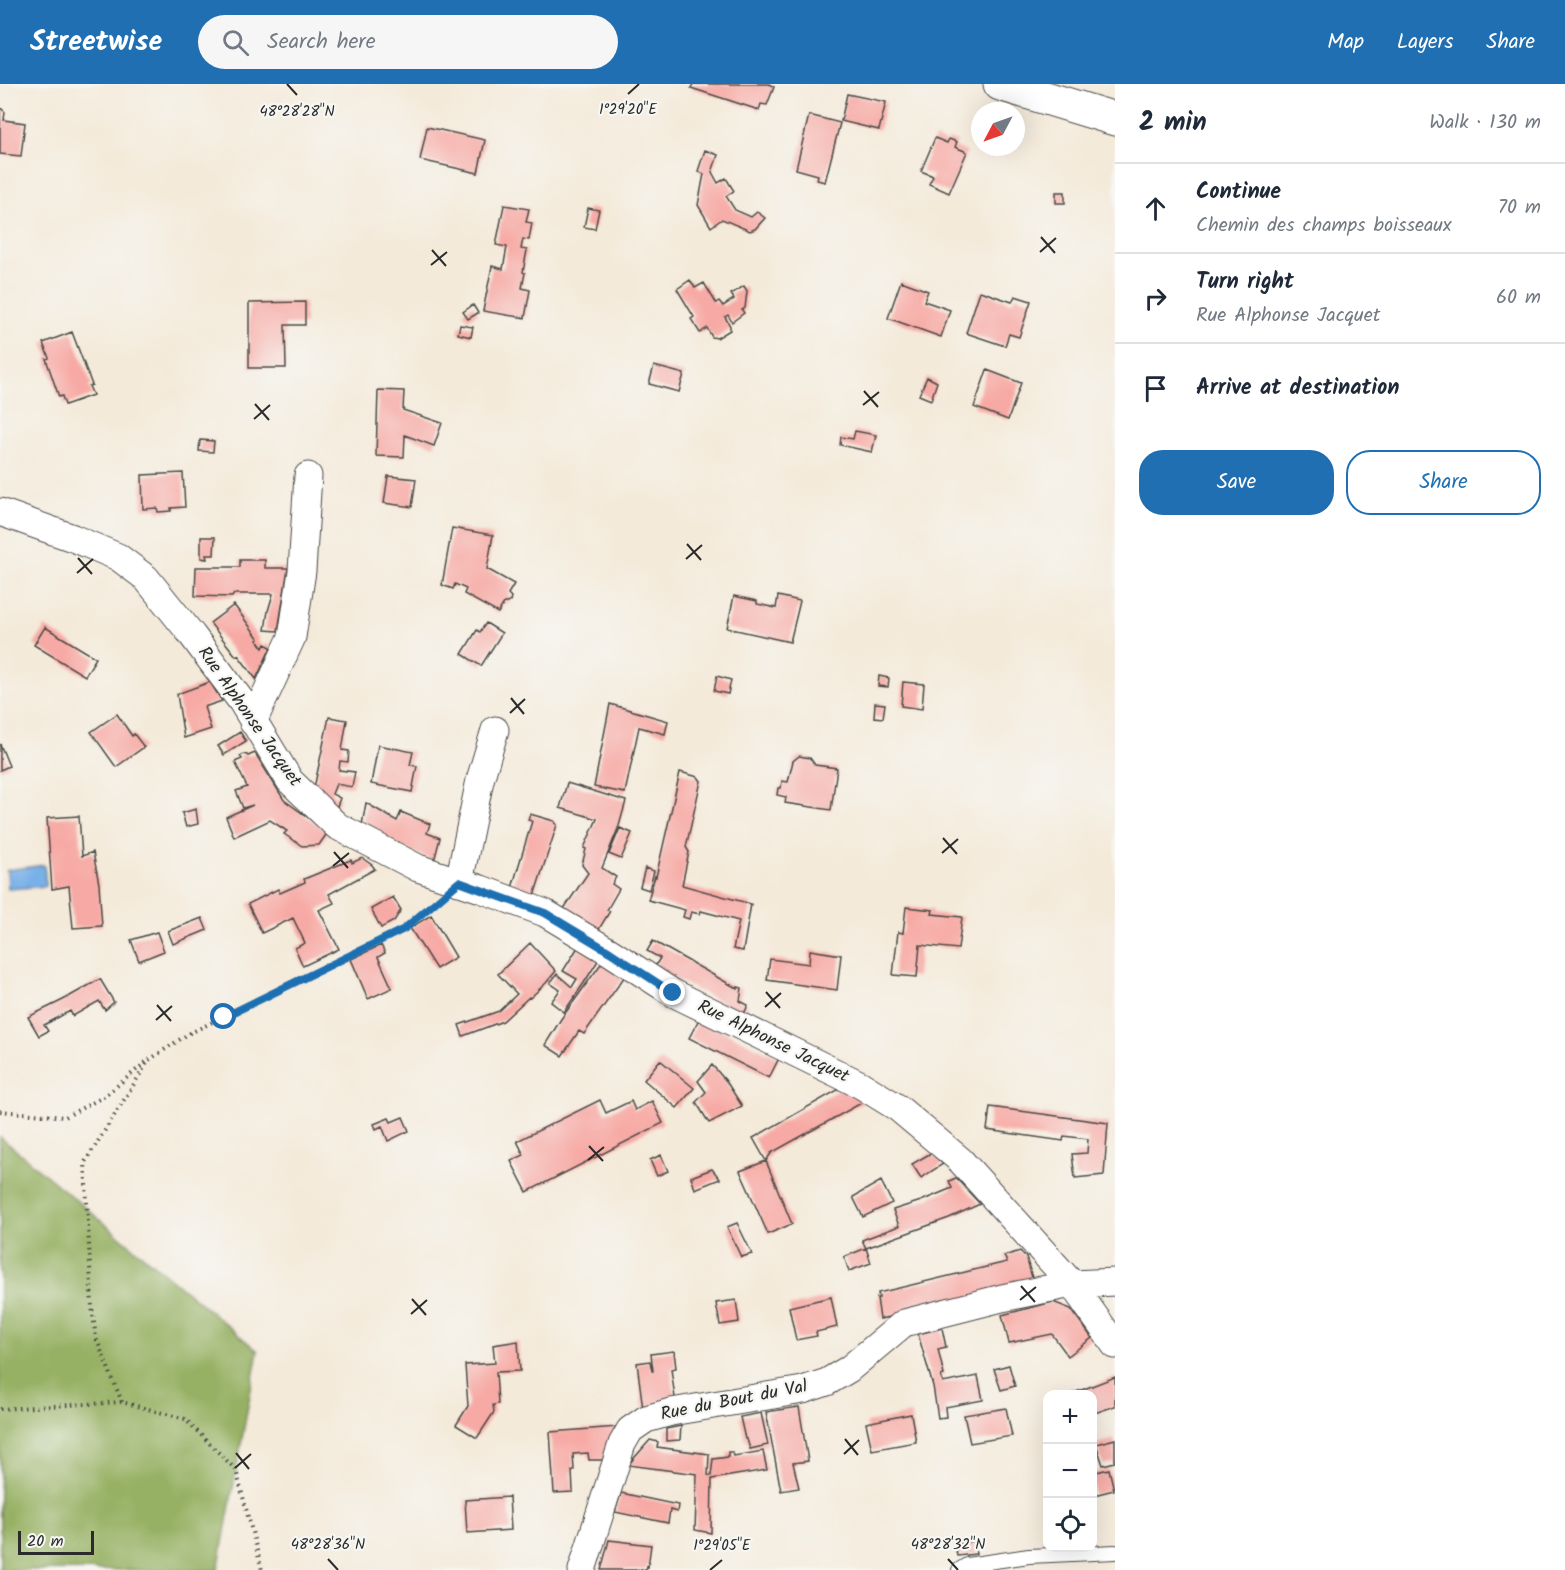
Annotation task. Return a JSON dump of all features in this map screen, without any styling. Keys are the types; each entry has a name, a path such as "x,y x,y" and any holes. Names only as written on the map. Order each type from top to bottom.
{"street":[{"path":"1000,84 1115,119"},
{"path":"253,722 292,636 302,572 308,476"},
{"name":"Rue Alphonse Jacquet","path":"0,512 118,557 146,578 242,702 290,781 337,826 418,868 545,913 673,993 861,1085 898,1108 960,1160 1072,1284 1115,1345"},
{"path":"459,882 480,780 495,730"},
{"name":"Rue du Bout du Val","path":"582,1570 622,1444 630,1430 646,1419 671,1412 803,1390 827,1382 849,1369 904,1323 1002,1298 1072,1284 1115,1282"}],"lane":[{"path":"959,1570 967,1565 1029,1556 1115,1552"}],"path":[{"path":"0,1111 65,1117 105,1096 149,1060 188,1034 404,929 459,882"},
{"path":"122,1402 96,1338 92,1307 84,1162 149,1060"},
{"path":"0,1408 122,1402 185,1419 236,1470 262,1570"}],"green space":[{"path":"0,1137 258,1351 218,1570 0,1570"}],"water":[{"path":"44,865 46,886 8,889 7,870"}],"building":[{"path":"693,84 769,84 774,87 767,105 761,104 759,110 691,88"},
{"path":"847,94 886,102 879,130 841,121"},
{"path":"0,108 5,112 4,120 25,123 21,156 0,154"},
{"path":"809,115 840,123 825,182 817,180 818,175 796,169"},
{"path":"427,127 485,140 478,173 420,160"},
{"path":"935,138 947,143 949,139 957,142 955,147 967,152 949,193 929,184 933,176 921,171"},
{"path":"705,150 718,155 712,172 718,183 726,178 734,191 726,196 735,210 751,217 757,212 765,218 755,229 750,231 722,219 711,227 698,205 704,174 698,171"},
{"path":"1056,192 1065,192 1065,203 1056,203"},
{"path":"504,205 529,209 526,222 532,223 529,240 523,239 521,249 527,250 522,288 530,290 525,318 483,311 492,266 503,269 507,247 496,245"},
{"path":"588,208 599,210 595,229 584,227"},
{"path":"690,280 695,288 704,283 716,303 719,301 723,306 734,299 731,294 744,286 747,291 745,308 742,310 744,313 732,322 728,315 725,317 730,330 717,338 712,337 707,328 700,333 691,319 694,317 677,289"},
{"path":"901,281 928,291 924,301 950,310 941,337 888,318"},
{"path":"980,291 1012,302 1015,296 1031,301 1019,337 1009,334 1005,346 966,333"},
{"path":"305,302 305,325 285,325 286,368 249,368 249,303"},
{"path":"473,305 478,313 468,319 463,312"},
{"path":"460,325 473,327 471,337 458,334"},
{"path":"72,332 92,385 89,386 93,395 65,405 62,396 59,397 43,343"},
{"path":"654,366 684,374 679,392 649,384"},
{"path":"987,370 1021,383 1008,420 974,407"},
{"path":"927,377 937,382 931,400 919,395"},
{"path":"378,390 404,391 403,410 442,423 434,446 405,435 404,457 376,456"},
{"path":"855,431 876,435 872,452 840,445 841,437 853,439"},
{"path":"200,440 214,441 213,452 199,451"},
{"path":"183,473 185,507 158,512 157,508 143,509 142,475"},
{"path":"388,476 416,479 412,507 384,503"},
{"path":"452,528 493,535 487,569 514,584 508,594 511,597 510,601 504,603 498,613 464,594 466,589 455,584 453,589 442,585"},
{"path":"201,537 215,537 214,555 206,555 207,559 201,558"},
{"path":"240,560 265,560 265,568 288,568 278,631 265,630 273,594 234,594 232,597 195,596 196,567 240,567"},
{"path":"734,596 776,608 778,596 800,601 790,642 727,628"},
{"path":"234,605 263,648 265,644 271,647 256,679 210,623"},
{"path":"486,623 502,633 481,666 462,654 477,630 480,632"},
{"path":"45,627 96,658 85,676 34,645"},
{"path":"717,676 731,680 728,694 714,691"},
{"path":"879,676 889,678 888,687 878,686"},
{"path":"210,682 222,701 204,707 211,729 184,738 177,694"},
{"path":"903,682 924,684 922,709 901,706"},
{"path":"875,703 885,704 883,718 874,717"},
{"path":"610,704 668,721 665,734 639,727 625,793 594,787"},
{"path":"117,714 132,736 134,734 144,747 116,767 91,732"},
{"path":"329,717 347,720 342,750 349,751 348,762 340,761 339,770 355,772 352,787 336,784 332,794 340,798 336,809 313,793"},
{"path":"240,732 246,741 224,755 218,746"},
{"path":"0,744 9,766 0,770"},
{"path":"378,745 413,752 410,765 417,766 412,792 371,784"},
{"path":"255,753 284,800 328,832 319,845 302,846 284,834 287,831 270,820 234,837 226,817 253,805 243,808 236,791 247,787 235,762 242,759 240,756 244,754 248,756"},
{"path":"799,756 810,758 815,765 837,768 831,810 785,803 786,797 777,795 782,781 788,782 793,761"},
{"path":"680,772 698,777 701,781 686,847 689,852 682,885 751,904 743,951 733,949 739,921 701,911 700,914 691,912 689,919 683,917 685,910 648,900 656,877"},
{"path":"567,783 626,801 619,826 602,868 616,877 612,884 619,889 599,929 595,929 563,910 588,873 582,865 586,849 584,848 597,819 560,808"},
{"path":"366,803 397,821 401,812 430,824 427,833 440,838 434,861 391,843 362,825"},
{"path":"196,809 198,824 186,827 182,813"},
{"path":"530,814 554,821 557,825 534,896 512,888 532,821 528,820"},
{"path":"79,816 82,856 93,852 99,884 102,926 73,928 69,886 52,889 47,818"},
{"path":"620,828 632,833 621,859 609,854"},
{"path":"362,858 375,869 329,894 334,903 319,910 339,949 303,966 295,948 305,943 293,918 262,933 248,904 278,889 280,893 305,882 304,879 348,861 351,860 352,863"},
{"path":"645,868 654,871 649,890 640,887"},
{"path":"393,897 401,910 394,921 381,928 371,909"},
{"path":"906,907 933,910 932,914 962,917 958,949 920,945 917,977 893,975 898,932 903,933"},
{"path":"431,915 456,957 436,969 410,928"},
{"path":"202,918 207,930 173,944 168,931"},
{"path":"157,932 164,951 139,961 131,940"},
{"path":"653,941 738,989 738,987 742,988 740,1001 748,1005 744,1014 654,968 660,958 647,951"},
{"path":"530,943 556,971 546,983 503,1021 463,1036 459,1025 499,1011 517,994 498,974"},
{"path":"381,945 385,953 378,957 392,988 368,999 351,959"},
{"path":"578,947 599,959 564,1012 551,1002 560,990 550,983 557,974 572,987 577,979 563,971"},
{"path":"810,950 841,955 837,990 767,980 770,959 809,964"},
{"path":"603,961 625,976 584,1034 579,1031 562,1056 545,1045"},
{"path":"100,979 114,1002 105,1010 99,1001 73,1016 70,1011 44,1025 48,1031 39,1036 28,1017"},
{"path":"701,1020 779,1058 769,1078 689,1038 698,1021"},
{"path":"660,1060 694,1088 677,1108 644,1080"},
{"path":"712,1065 726,1081 742,1106 709,1123 696,1102 706,1092 698,1081"},
{"path":"841,1088 865,1101 771,1153 766,1161 753,1138"},
{"path":"600,1100 606,1113 631,1101 635,1110 652,1101 663,1123 527,1192 511,1161 524,1155 517,1141"},
{"path":"990,1107 1108,1123 1104,1175 1075,1178 1072,1154 1087,1153 1088,1139 1064,1136 1063,1141 987,1130"},
{"path":"403,1117 409,1131 388,1141 382,1126 376,1129 374,1124 389,1118 391,1122"},
{"path":"931,1153 943,1164 921,1178 912,1164"},
{"path":"661,1155 668,1171 657,1176 650,1160"},
{"path":"766,1161 792,1224 768,1234 740,1171"},
{"path":"712,1169 720,1179 695,1189 691,1177"},
{"path":"956,1178 980,1204 949,1218 866,1248 862,1240 899,1226 893,1210 952,1188 949,1181"},
{"path":"881,1181 892,1203 863,1217 853,1197"},
{"path":"737,1223 752,1254 741,1257 727,1227"},
{"path":"866,1248 871,1263 849,1271 844,1257"},
{"path":"1020,1251 1026,1257 1034,1284 880,1319 878,1293 1007,1262 1004,1256"},
{"path":"831,1297 837,1327 816,1332 817,1336 796,1340 789,1307"},
{"path":"736,1300 739,1322 720,1325 716,1303"},
{"path":"1053,1302 1071,1309 1092,1338 1068,1356 1052,1334 1009,1343 1002,1315"},
{"path":"942,1328 946,1347 938,1349 944,1375 941,1376 943,1383 978,1376 983,1400 945,1407 946,1417 938,1418 933,1386 918,1334"},
{"path":"518,1341 520,1371 496,1372 498,1404 493,1405 494,1412 477,1438 456,1425 468,1406 465,1365 495,1363 493,1345"},
{"path":"674,1351 676,1368 671,1369 676,1405 643,1409 637,1363 650,1361 653,1371 651,1354"},
{"path":"1009,1365 1015,1386 1001,1390 994,1369"},
{"path":"1115,1377 1115,1406 1097,1412 1097,1390 1081,1390"},
{"path":"799,1407 808,1461 793,1463 799,1488 781,1491 766,1412"},
{"path":"1006,1408 1012,1436 970,1443 964,1415"},
{"path":"761,1413 768,1445 750,1449 740,1417"},
{"path":"911,1414 916,1442 872,1450 866,1423"},
{"path":"681,1426 680,1440 666,1441 666,1429"},
{"path":"618,1427 610,1460 589,1460 588,1453 573,1454 573,1492 554,1493 550,1432"},
{"path":"1115,1439 1115,1462 1103,1465 1097,1444"},
{"path":"650,1440 658,1442 657,1447 709,1454 708,1475 711,1476 713,1459 728,1457 728,1452 733,1452 734,1456 763,1451 767,1470 712,1479 711,1533 695,1530 697,1474 628,1465"},
{"path":"1109,1469 1114,1490 1097,1494 1097,1472"},
{"path":"621,1493 678,1505 677,1512 670,1510 668,1523 615,1512"},
{"path":"509,1497 511,1530 467,1533 465,1500"},
{"path":"609,1540 651,1545 646,1570 601,1570"},
{"path":"974,1541 976,1554 957,1556 955,1544"}],"route":[{"path":"224,1017 404,929 459,882 545,913 673,993"}]}
